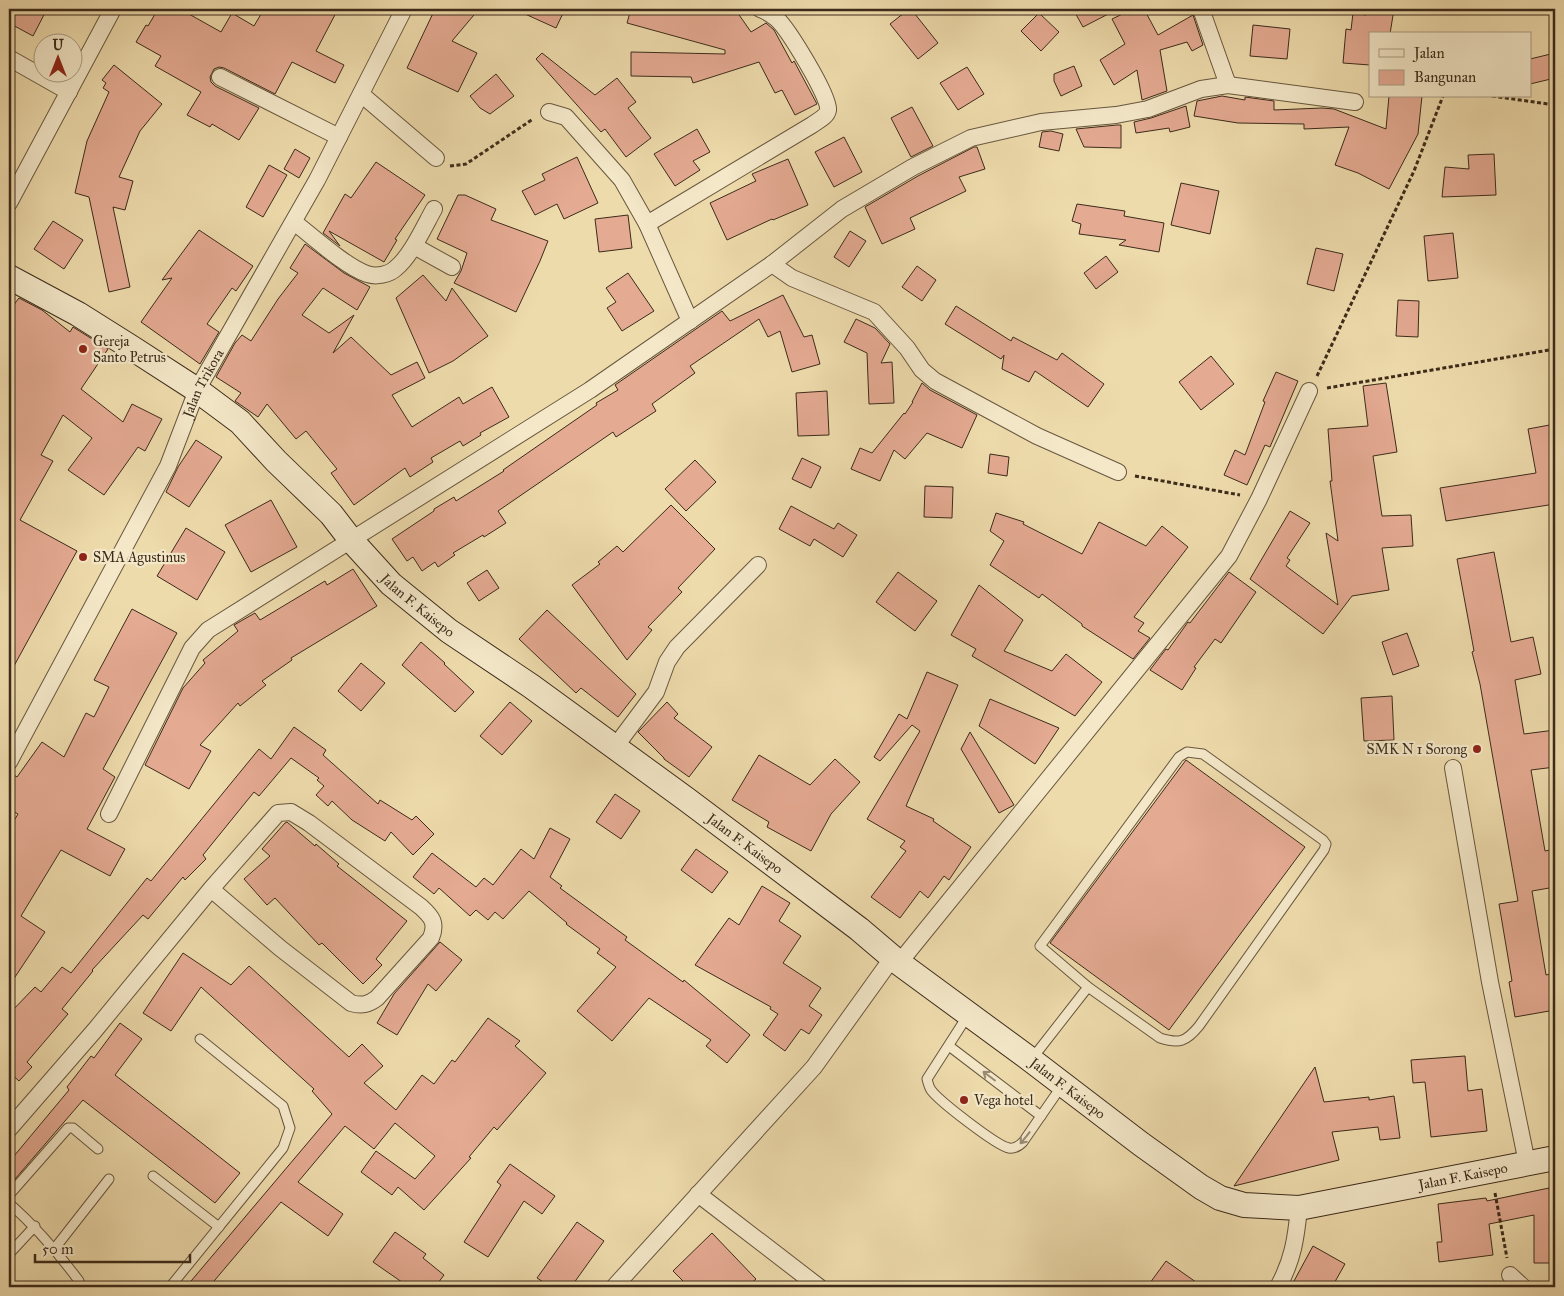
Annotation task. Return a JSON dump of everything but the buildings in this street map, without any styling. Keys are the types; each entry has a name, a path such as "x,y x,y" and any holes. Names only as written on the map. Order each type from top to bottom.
{"street":[{"path":"9,202 113,9"},
{"name":"Jalan Trikora","path":"9,762 168,466 197,390 294,222 404,9"},
{"path":"647,224 812,125 826,114 828,104 822,89 786,30 777,20 760,9"},
{"path":"1201,9 1228,84"},
{"path":"9,58 69,92"},
{"path":"220,77 339,137"},
{"path":"109,814 192,648 208,630 590,390 772,264 842,209 913,167 971,138 1040,122 1116,116 1148,109 1201,89 1228,84 1355,102"},
{"path":"361,94 436,158"},
{"path":"549,112 566,117 622,180 647,224 690,321"},
{"path":"294,222 336,255 367,274 385,275 397,268 414,246 434,209"},
{"path":"414,246 452,267"},
{"path":"772,264 792,278 874,312 907,348 922,370 935,381 1038,436 1118,472"},
{"name":"Jalan F. Kaisepo","path":"9,277 78,314 197,390 240,422 276,461 331,514 351,540 391,584 449,631 532,686 615,747 768,860 896,960 1141,1144 1201,1187 1220,1198 1244,1204 1298,1208 1555,1158"},
{"path":"614,1287 814,1067 896,960 1229,556 1259,499 1309,391"},
{"path":"615,747 656,692 667,662 677,647 758,565"},
{"path":"1454,768 1490,982 1528,1163"},
{"path":"9,1129 95,1030 211,889 278,813 291,812 309,823 421,907 432,918 435,929 431,938 377,998 370,1004 359,1005 351,1003 280,948 211,889"},
{"path":"698,1194 819,1287"},
{"path":"1278,1287 1291,1260 1295,1243 1298,1208"},
{"path":"1510,1275 1522,1287"}],"lane":[{"path":"1193,752 1204,754 1326,844 1324,850 1191,1036 1182,1041 1171,1042 1160,1038 1088,987 1040,946 1181,754 1193,752"},
{"path":"1031,1060 1088,987"},
{"path":"968,1014 928,1079 930,1089 995,1142 1010,1148 1016,1148 1023,1142 1063,1084"},
{"path":"170,1287 283,1148 290,1128 283,1106 200,1039"},
{"path":"949,1046 1041,1116"},
{"path":"9,1195 68,1128 73,1128 98,1149"},
{"path":"153,1176 219,1227"},
{"path":"55,1248 109,1179"},
{"path":"9,1203 55,1248 79,1281 80,1287"},
{"path":"9,1254 34,1226"}],"path":[{"path":"1309,391 1322,368 1414,172 1442,98"},
{"path":"1506,98 1555,105"},
{"path":"436,158 444,166 466,164 537,115 549,112"},
{"path":"1309,391 1555,349"},
{"path":"1118,472 1259,499"},
{"path":"1490,1170 1510,1275"}],"place":[{"name":"Gereja Santo Petrus","path":"83,349"},
{"name":"SMA Agustinus","path":"83,557"},
{"name":"SMK N 1 Sorong","path":"1477,749"},
{"name":"Vega hotel","path":"964,1100"}]}
